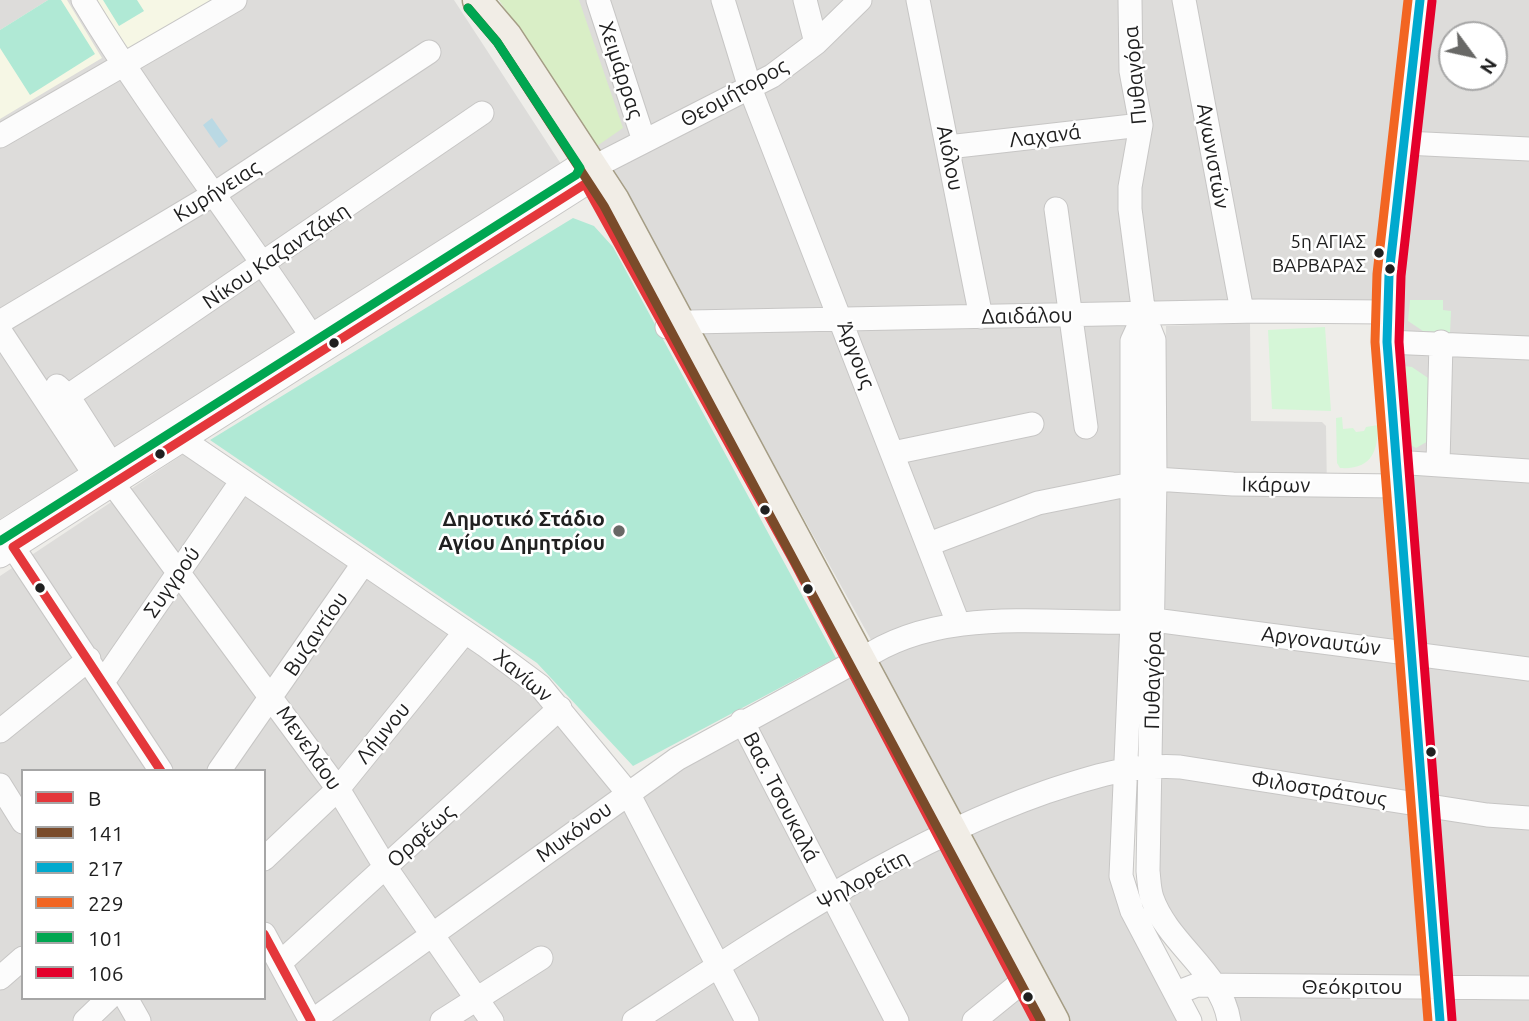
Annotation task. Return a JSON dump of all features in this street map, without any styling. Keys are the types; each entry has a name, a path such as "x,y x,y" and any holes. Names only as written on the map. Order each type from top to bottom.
{"main road":[{"path":"481,7 500,53 585,173 675,327 946,834 1055,1021"},
{"path":"946,834 1035,1021"}],"street":[{"path":"83,0 122,65 264,264 312,337"},
{"path":"0,136 236,0"},
{"name":"Χειμάρρας","path":"598,0 644,141"},
{"name":"Άργους","path":"723,0 750,88 842,318 958,624"},
{"path":"805,0 816,43"},
{"name":"Θεομήτορος","path":"4,546 312,337 585,173 750,88 790,64 860,0"},
{"name":"Αιόλου","path":"918,0 981,317"},
{"name":"Πυθαγόρα","path":"1130,0 1131,71 1141,125 1130,187 1130,208 1144,315 1154,340 1156,479 1126,768 1121,876 1132,911 1190,1021"},
{"name":"Αγωνιστών","path":"1184,0 1242,312"},
{"path":"1420,0 1387,312 1387,342 1409,653 1440,1021"},
{"name":"Κυρήνειας","path":"2,331 429,52"},
{"name":"Νίκου Καζαντζάκη","path":"68,396 482,114"},
{"name":"Λαχανά","path":"948,147 1141,125"},
{"path":"1405,143 1529,149"},
{"name":"Θεομήτορος","path":"107,475 183,440 585,173"},
{"path":"1056,209 1086,427"},
{"name":"Δαιδάλου","path":"675,327 690,322 842,318 1387,312"},
{"name":"Πυθαγόρα","path":"1144,315 1132,341 1132,484 1151,765 1148,871 1151,895 1161,916 1226,1001 1229,1021"},
{"path":"2,331 68,396 107,475"},
{"path":"2,331 107,475"},
{"path":"1387,342 1441,342 1529,348"},
{"path":"1438,464 1441,342"},
{"path":"893,453 1032,424"},
{"name":"Χανίων","path":"183,440 526,674 560,708 628,793 747,1021"},
{"path":"1395,462 1529,471"},
{"name":"Μενελάου","path":"107,475 338,789 386,868 492,1021"},
{"name":"Ικάρων","path":"1156,479 1234,484 1397,486"},
{"name":"Συγγρού","path":"103,682 241,482"},
{"path":"929,544 1038,503 1132,484"},
{"path":"4,546 89,659 160,769"},
{"name":"Βυζαντίου","path":"220,769 363,564"},
{"name":"Μυκόνου","path":"311,1021 677,760 855,662 903,640 958,624 1143,621"},
{"name":"Αργοναυτών","path":"1143,621 1529,669"},
{"name":"Λήμνου","path":"266,857 338,789 465,632"},
{"path":"0,731 89,659"},
{"name":"Ορφέως","path":"281,962 560,708"},
{"name":"Βασ. Τσουκαλά","path":"743,722 897,1021"},
{"name":"Ψηλορείτη","path":"634,1021 831,897 946,834 995,811 1100,774 1151,765"},
{"name":"Φιλοστράτους","path":"1151,765 1529,818"},
{"path":"0,785 21,819"},
{"path":"266,937 311,1021"},
{"path":"442,1021 541,958"},
{"path":"0,978 21,960"},
{"name":"Θεόκριτου","path":"1176,993 1196,985 1529,988"},
{"path":"977,1019 1017,986"},
{"path":"85,1021 107,1000"},
{"path":"127,1000 139,1021"}],"shaded area":[{"path":"0,0 454,0 563,167 0,519"},
{"path":"48,0 67,0 102,58 0,119 0,30"},
{"path":"96,0 220,0 129,54"},
{"path":"499,0 1529,0 1529,1021 1442,1021 1393,313 1144,315 1132,880 1199,1021 0,1021 0,576 185,453 525,685 621,794 880,656 597,146"},
{"path":"1250,323 1251,421 1322,422 1326,426 1327,493 1385,495 1429,1021 1233,1021 1158,897 1166,326"}],"green space":[{"path":"48,0 61,0 95,54 30,95 0,48 0,30"},
{"path":"103,0 137,0 144,11 119,26"},
{"path":"499,0 579,0 623,128 597,146"},
{"path":"573,218 594,226 613,247 836,658 633,766 537,663 210,440"},
{"path":"1410,300 1443,300 1443,310 1451,311 1450,333 1423,331 1408,321"},
{"path":"1325,327 1331,411 1272,409 1268,330"},
{"path":"1404,366 1412,367 1431,380 1430,440 1416,448 1405,442 1399,369"},
{"path":"1342,417 1343,429 1353,428 1356,432 1378,425 1374,451 1366,462 1359,466 1340,468 1337,463 1336,418"}],"water":[{"path":"212,118 228,141 219,148 203,125"}],"transit line":[{"name":"229","path":"1408,0 1377,274 1375,342 1428,1021"},
{"name":"217","path":"1420,0 1389,275 1387,342 1440,1021"},
{"name":"106","path":"1432,1 1401,276 1399,342 1452,1020"},
{"name":"141","path":"468,8 497,42 604,206 1041,1021"},
{"name":"101","path":"0,541 576,175 580,168 497,42 468,8"},
{"name":"Β","path":"585,184 793,560 1035,1021"},
{"name":"Β","path":"13,547 585,184"},
{"name":"Β","path":"13,547 160,769"},
{"name":"Β","path":"266,938 311,1021"}],"place":[{"name":"5η ΑΓΙΑΣ ΒΑΡΒΑΡΑΣ","path":"1379,253"},
{"name":"Δημοτικό Στάδιο Αγίου Δημητρίου","path":"619,531"}]}
